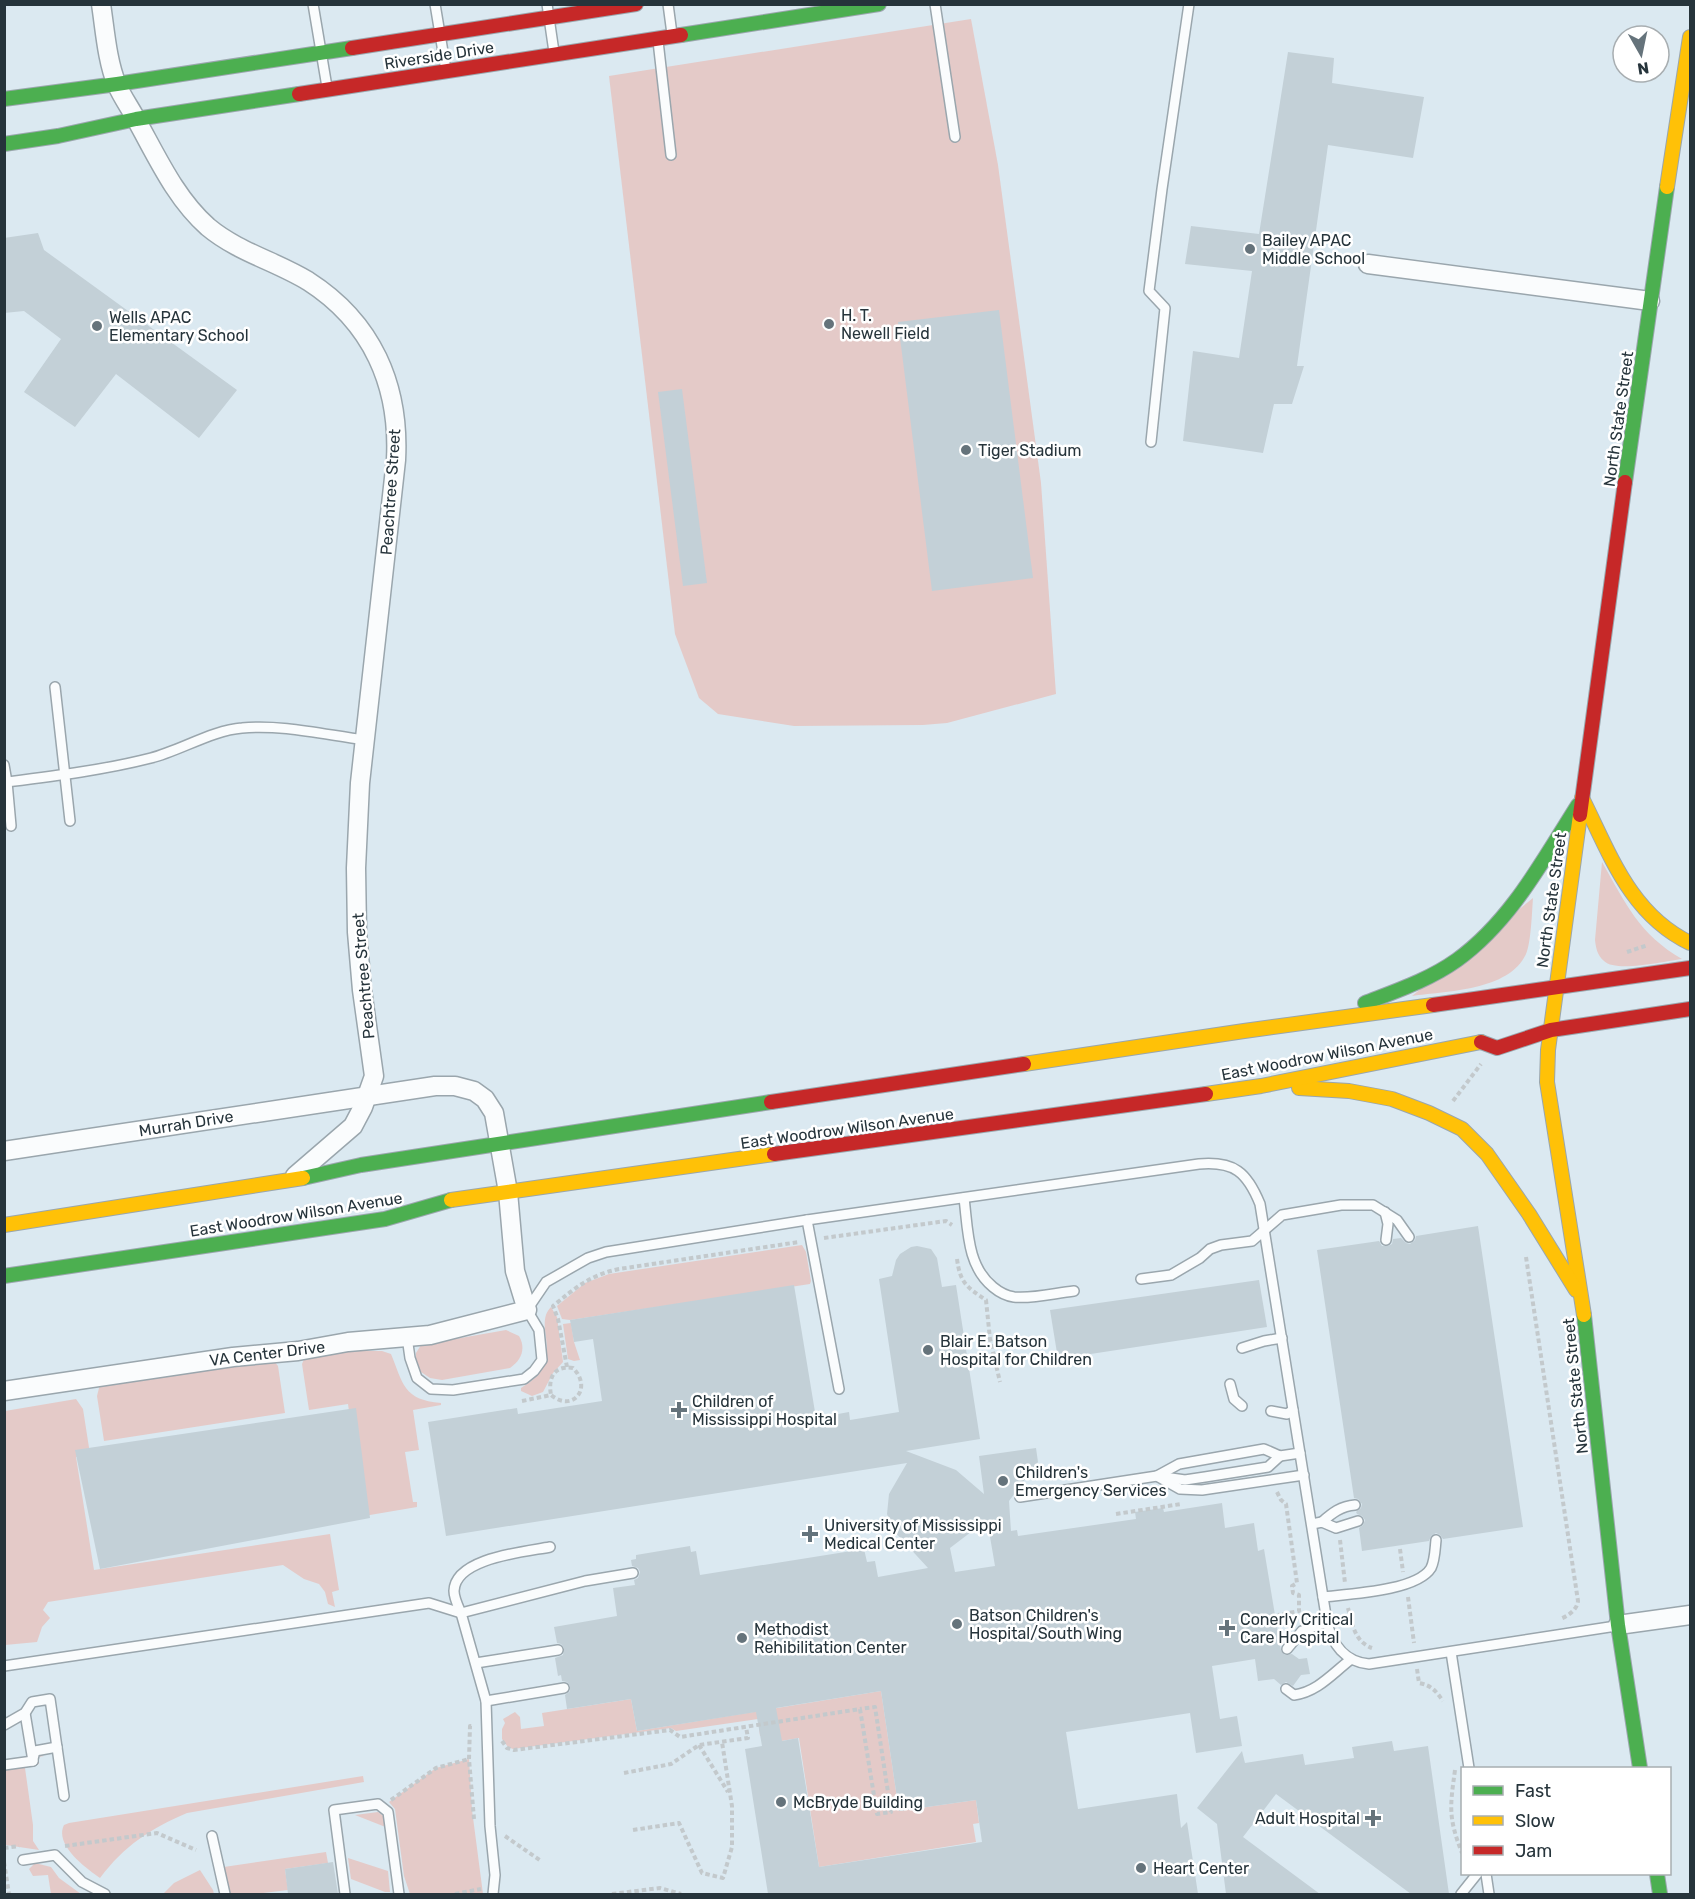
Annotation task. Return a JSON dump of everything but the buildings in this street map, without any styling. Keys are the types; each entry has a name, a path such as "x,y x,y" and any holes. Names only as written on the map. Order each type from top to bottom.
{"main road":[{"name":"Riverside Drive","path":"4,99 440,35 548,11 636,4"},
{"name":"Riverside Drive","path":"4,144 58,136 136,118 879,4"},
{"name":"North State Street","path":"1640,1767 1618,1625 1582,1300 1547,1082 1555,989 1650,301 1690,37"},
{"path":"1582,798 1627,886 1651,917 1680,940 1690,943"},
{"path":"1319,1021 1415,983 1457,960 1486,935 1521,894 1582,798"},
{"name":"East Woodrow Wilson Avenue","path":"4,1225 292,1180 361,1165 500,1143 1690,968"},
{"name":"East Woodrow Wilson Avenue","path":"4,1276 385,1219 453,1199 1261,1086 1480,1041 1497,1048 1551,1030 1690,1009"},
{"path":"1261,1086 1349,1091 1392,1099 1462,1129 1487,1154 1529,1214 1582,1300"},
{"path":"1657,1875 1660,1894"}],"street":[{"name":"Peachtree Street","path":"101,4 117,84 164,171 186,203 207,226 237,248 307,281 330,298 356,323 371,344 384,372 392,400 397,432 360,783 356,868 360,967 374,1076 368,1096 353,1126 292,1180"},
{"path":"1368,264 1650,301"},
{"path":"368,1096 435,1086 455,1086 474,1091 485,1099 494,1113 500,1143 508,1192 515,1271 527,1310"},
{"name":"Murrah Drive","path":"4,1151 368,1096"},
{"name":"VA Center Drive","path":"4,1391 233,1357 298,1351 348,1342 430,1335 527,1310"},
{"path":"1618,1625 1690,1614"}],"lane":[{"path":"313,4 327,89"},
{"path":"435,4 446,71"},
{"path":"668,4 672,36"},
{"path":"935,4 955,137"},
{"path":"1151,442 1165,308 1149,291 1189,4"},
{"path":"548,11 555,54"},
{"path":"657,38 671,154"},
{"path":"55,687 70,821"},
{"path":"7,782 65,775 154,758 197,741 241,728 287,730 365,740"},
{"path":"4,765 11,826"},
{"path":"407,1337 410,1358 417,1378 431,1389 453,1390 524,1379 542,1360 539,1330 527,1310 546,1282 588,1258 642,1246 807,1220 1209,1163 1239,1170 1247,1178 1260,1204 1327,1622 1329,1632 1339,1649 1350,1660 1359,1664 1369,1664 1618,1625"},
{"path":"964,1198 972,1257 983,1280 997,1291 1011,1297 1074,1291"},
{"path":"1141,1279 1171,1275 1200,1258 1210,1249 1221,1245 1252,1241 1282,1215 1341,1205 1373,1205 1397,1220 1409,1237"},
{"path":"1385,1212 1388,1224 1386,1240"},
{"path":"807,1220 839,1389"},
{"path":"1242,1348 1282,1338"},
{"path":"1230,1384 1234,1399 1242,1406"},
{"path":"1271,1411 1287,1414 1293,1410"},
{"path":"1157,1476 1179,1464 1264,1449 1280,1456 1300,1453"},
{"path":"1020,1497 1157,1476 1185,1480 1268,1467 1280,1456"},
{"path":"1157,1476 1180,1489 1202,1490 1304,1475"},
{"path":"1311,1524 1322,1522 1333,1512 1348,1505 1355,1505"},
{"path":"1322,1522 1336,1528 1358,1521"},
{"path":"1323,1597 1405,1585 1419,1580 1430,1570 1434,1560 1436,1540"},
{"path":"493,1894 495,1875 490,1826 486,1701 454,1593 456,1580 467,1568 505,1555 550,1547"},
{"path":"4,1666 429,1603 461,1613 585,1581 633,1573"},
{"path":"1287,1649 1302,1631 1327,1622"},
{"path":"476,1663 558,1650"},
{"path":"1451,1652 1469,1767"},
{"path":"1286,1689 1294,1695 1304,1693 1315,1688 1350,1660"},
{"path":"486,1701 564,1688"},
{"path":"4,1725 26,1713 32,1702 50,1699 64,1796"},
{"path":"26,1713 33,1761"},
{"path":"33,1761 35,1751 57,1747"},
{"path":"4,1765 33,1761"},
{"path":"345,1894 334,1810 378,1804 388,1812 399,1894"},
{"path":"212,1836 225,1894"},
{"path":"23,1860 55,1855 82,1882 105,1894"},
{"path":"1461,1894 1476,1875"},
{"path":"1486,1875 1489,1894"}],"path":[{"path":"1455,1125 1451,1103 1497,1048"},
{"path":"567,1367 558,1319 552,1306 580,1284 599,1273 946,1221 951,1224 954,1234"},
{"path":"1523,1248 1528,1265 1578,1601 1578,1606 1567,1616 1555,1621"},
{"path":"957,1255 960,1277 970,1290 986,1300 990,1339 1000,1382"},
{"path":"573,1368 580,1379 581,1394 568,1402 557,1400 551,1395 549,1384 556,1370 573,1368"},
{"path":"522,1401 551,1395"},
{"path":"1272,1490 1278,1493 1286,1504 1297,1583 1292,1586 1293,1593 1299,1595 1299,1611 1278,1615"},
{"path":"1116,1514 1183,1504"},
{"path":"1336,1528 1339,1533 1345,1570 1348,1610 1358,1638 1364,1645 1375,1650"},
{"path":"1400,1549 1419,1683 1433,1689 1446,1705"},
{"path":"1404,1646 1425,1642"},
{"path":"470,1726 501,1725 502,1743 514,1750 670,1730 680,1737 860,1709 875,1707 891,1812 877,1814 860,1709"},
{"path":"624,1773 671,1764 699,1746 748,1738 746,1727"},
{"path":"633,1830 679,1823 702,1873 723,1878 732,1847 730,1795 722,1742"},
{"path":"699,1746 730,1795"},
{"path":"378,1804 389,1802 436,1768 469,1759"},
{"path":"1453,1760 1455,1771 1450,1792 1450,1813 1461,1850"},
{"path":"58,1847 157,1833 196,1850"},
{"path":"4,1848 21,1846"},
{"path":"4,1862 9,1894"},
{"path":"612,1894 660,1888 681,1894"},
{"path":"455,1894 482,1889"}],"shaded area":[{"name":"H. T. Newell Field","path":"971,19 998,165 1041,483 1056,694 947,723 923,725 794,726 718,714 699,698 675,634 609,76"},
{"path":"1602,862 1627,905 1644,928 1682,959 1619,966 1602,959 1597,951 1595,940"},
{"path":"1533,898 1528,949 1518,966 1506,975 1475,987 1412,996"},
{"path":"802,1245 806,1252 810,1284 570,1320 562,1319 557,1306 585,1283 609,1274"},
{"path":"551,1307 557,1317 563,1362 553,1373 543,1392 532,1396 521,1391 521,1388 536,1377 544,1366 547,1355 546,1315"},
{"path":"571,1323 580,1360 574,1361 568,1359 563,1324"},
{"path":"506,1330 519,1336 522,1345 520,1358 510,1368 442,1380 430,1378 421,1372 416,1364 416,1353 421,1345"},
{"path":"312,1351 382,1351 391,1354 402,1381 412,1394 428,1401 441,1403 441,1405 413,1410 419,1450 405,1452 413,1502 417,1502 417,1507 364,1516 348,1404 309,1410 302,1364 305,1357"},
{"path":"273,1360 278,1366 285,1413 104,1441 97,1396 100,1384"},
{"path":"76,1399 83,1409 90,1454 76,1457 94,1570 330,1534 339,1590 332,1592 335,1607 328,1604 325,1592 319,1584 304,1579 283,1565 48,1602 43,1610 50,1618 42,1627 37,1642 5,1645 5,1411"},
{"path":"881,1691 899,1811 976,1800 979,1823 973,1824 976,1842 819,1867 799,1738 781,1741 780,1733 760,1736 758,1719 676,1731 671,1728 513,1749 508,1747 502,1739 502,1729 505,1723 503,1719 515,1712 520,1717 521,1729 544,1726 542,1713 631,1699 637,1731"},
{"path":"44,1756 39,1757 39,1764 25,1768 33,1841 39,1850 6,1845 4,1761"},
{"path":"469,1759 472,1810 483,1894 410,1894 404,1876 395,1809 389,1802 436,1768"},
{"path":"363,1776 364,1782 187,1813 161,1825 139,1839 109,1866 100,1878 73,1855 63,1840 64,1825 69,1823"},
{"path":"378,1812 386,1818 388,1828 355,1815"},
{"path":"326,1852 328,1863 285,1869 288,1890 255,1894 220,1894 217,1868"},
{"path":"348,1858 388,1871 390,1892 351,1879"},
{"path":"35,1863 51,1867 59,1878 81,1894 51,1894 48,1875 33,1876 29,1869"},
{"path":"200,1870 214,1894 164,1893 174,1883"}],"traffic: fast":[{"path":"681,35 879,4"},
{"path":"4,99 352,48"},
{"path":"4,144 58,136 136,119 299,94"},
{"path":"1625,482 1667,187"},
{"path":"1365,1003 1435,973 1457,960 1476,944 1494,927 1525,888 1578,805"},
{"path":"303,1178 361,1165 771,1102"},
{"path":"4,1276 385,1219 451,1200"},
{"path":"1584,1315 1618,1625 1640,1767"},
{"path":"1657,1875 1660,1894"}],"traffic: slow":[{"path":"1667,187 1690,37"},
{"path":"1582,798 1613,861 1637,899 1669,931 1690,943"},
{"path":"1580,815 1548,1050 1547,1082 1584,1315"},
{"path":"1024,1064 1433,1005"},
{"path":"1206,1094 1261,1086 1481,1042"},
{"path":"1299,1088 1349,1091 1392,1099 1462,1129 1487,1154 1529,1214 1576,1290"},
{"path":"451,1200 774,1154"},
{"path":"4,1225 303,1178"}],"traffic: jam":[{"path":"352,48 636,4"},
{"path":"299,94 681,35"},
{"path":"1580,815 1625,482"},
{"path":"1433,1005 1690,968"},
{"path":"1481,1042 1497,1048 1551,1030 1690,1009"},
{"path":"771,1102 1024,1064"},
{"path":"774,1154 1206,1094"}],"place":[{"name":"Bailey APAC Middle School","path":"1250,249"},
{"name":"H. T. Newell Field","path":"829,324"},
{"name":"Wells APAC Elementary School","path":"97,326"},
{"name":"Tiger Stadium","path":"966,450"},
{"name":"Blair E. Batson Hospital for Children","path":"928,1350"},
{"name":"Children of Mississippi Hospital","path":"679,1410"},
{"name":"Children's Emergency Services","path":"1003,1481"},
{"name":"University of Mississippi Medical Center","path":"810,1534"},
{"name":"Batson Children's Hospital/South Wing","path":"957,1624"},
{"name":"Conerly Critical Care Hospital","path":"1227,1628"},
{"name":"Methodist Rehibilitation Center","path":"742,1638"},
{"name":"McBryde Building","path":"781,1802"},
{"name":"Adult Hospital","path":"1373,1818"},
{"name":"Heart Center","path":"1141,1868"}]}
